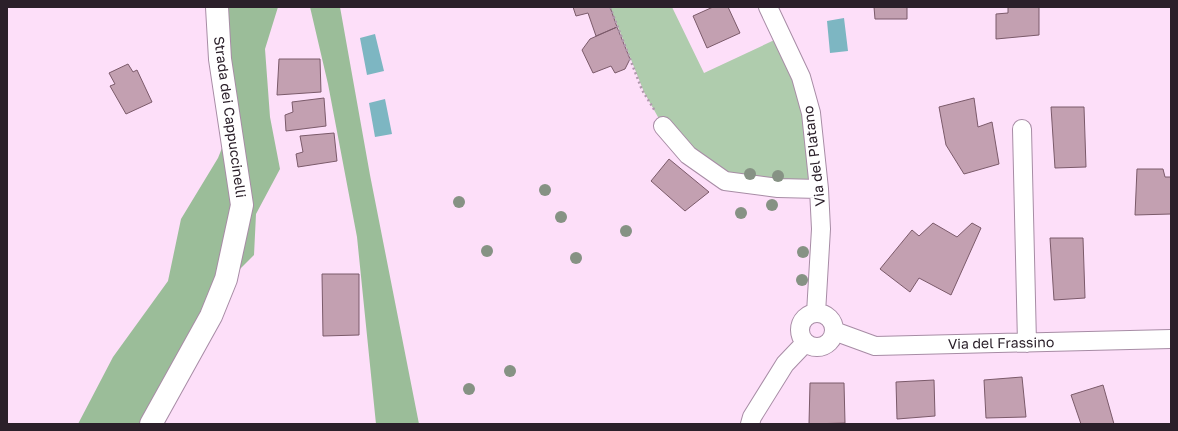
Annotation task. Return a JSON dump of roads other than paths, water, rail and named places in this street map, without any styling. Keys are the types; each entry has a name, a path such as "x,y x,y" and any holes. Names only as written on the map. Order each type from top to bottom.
{"street":[{"name":"Strada dei Cappuccinelli","path":"151,424 211,316 226,279 242,205 220,59 217,7"},
{"name":"Via del Platano","path":"768,7 801,77 811,113 822,229 816,313"},
{"path":"663,126 688,156 725,181 778,188 819,189"},
{"path":"1022,129 1027,343"},
{"path":"816,313 822,314 831,320 834,331 830,342 821,348 809,346 801,338 799,333 802,322 806,317 816,313"},
{"name":"Via del Frassino","path":"834,331 875,346 1171,339"},
{"path":"750,424 752,418 785,364 805,343"}],"water":[{"path":"844,18 848,51 830,53 827,21"},
{"path":"375,34 384,71 367,75 360,38"},
{"path":"385,99 392,134 375,137 369,103"}]}
